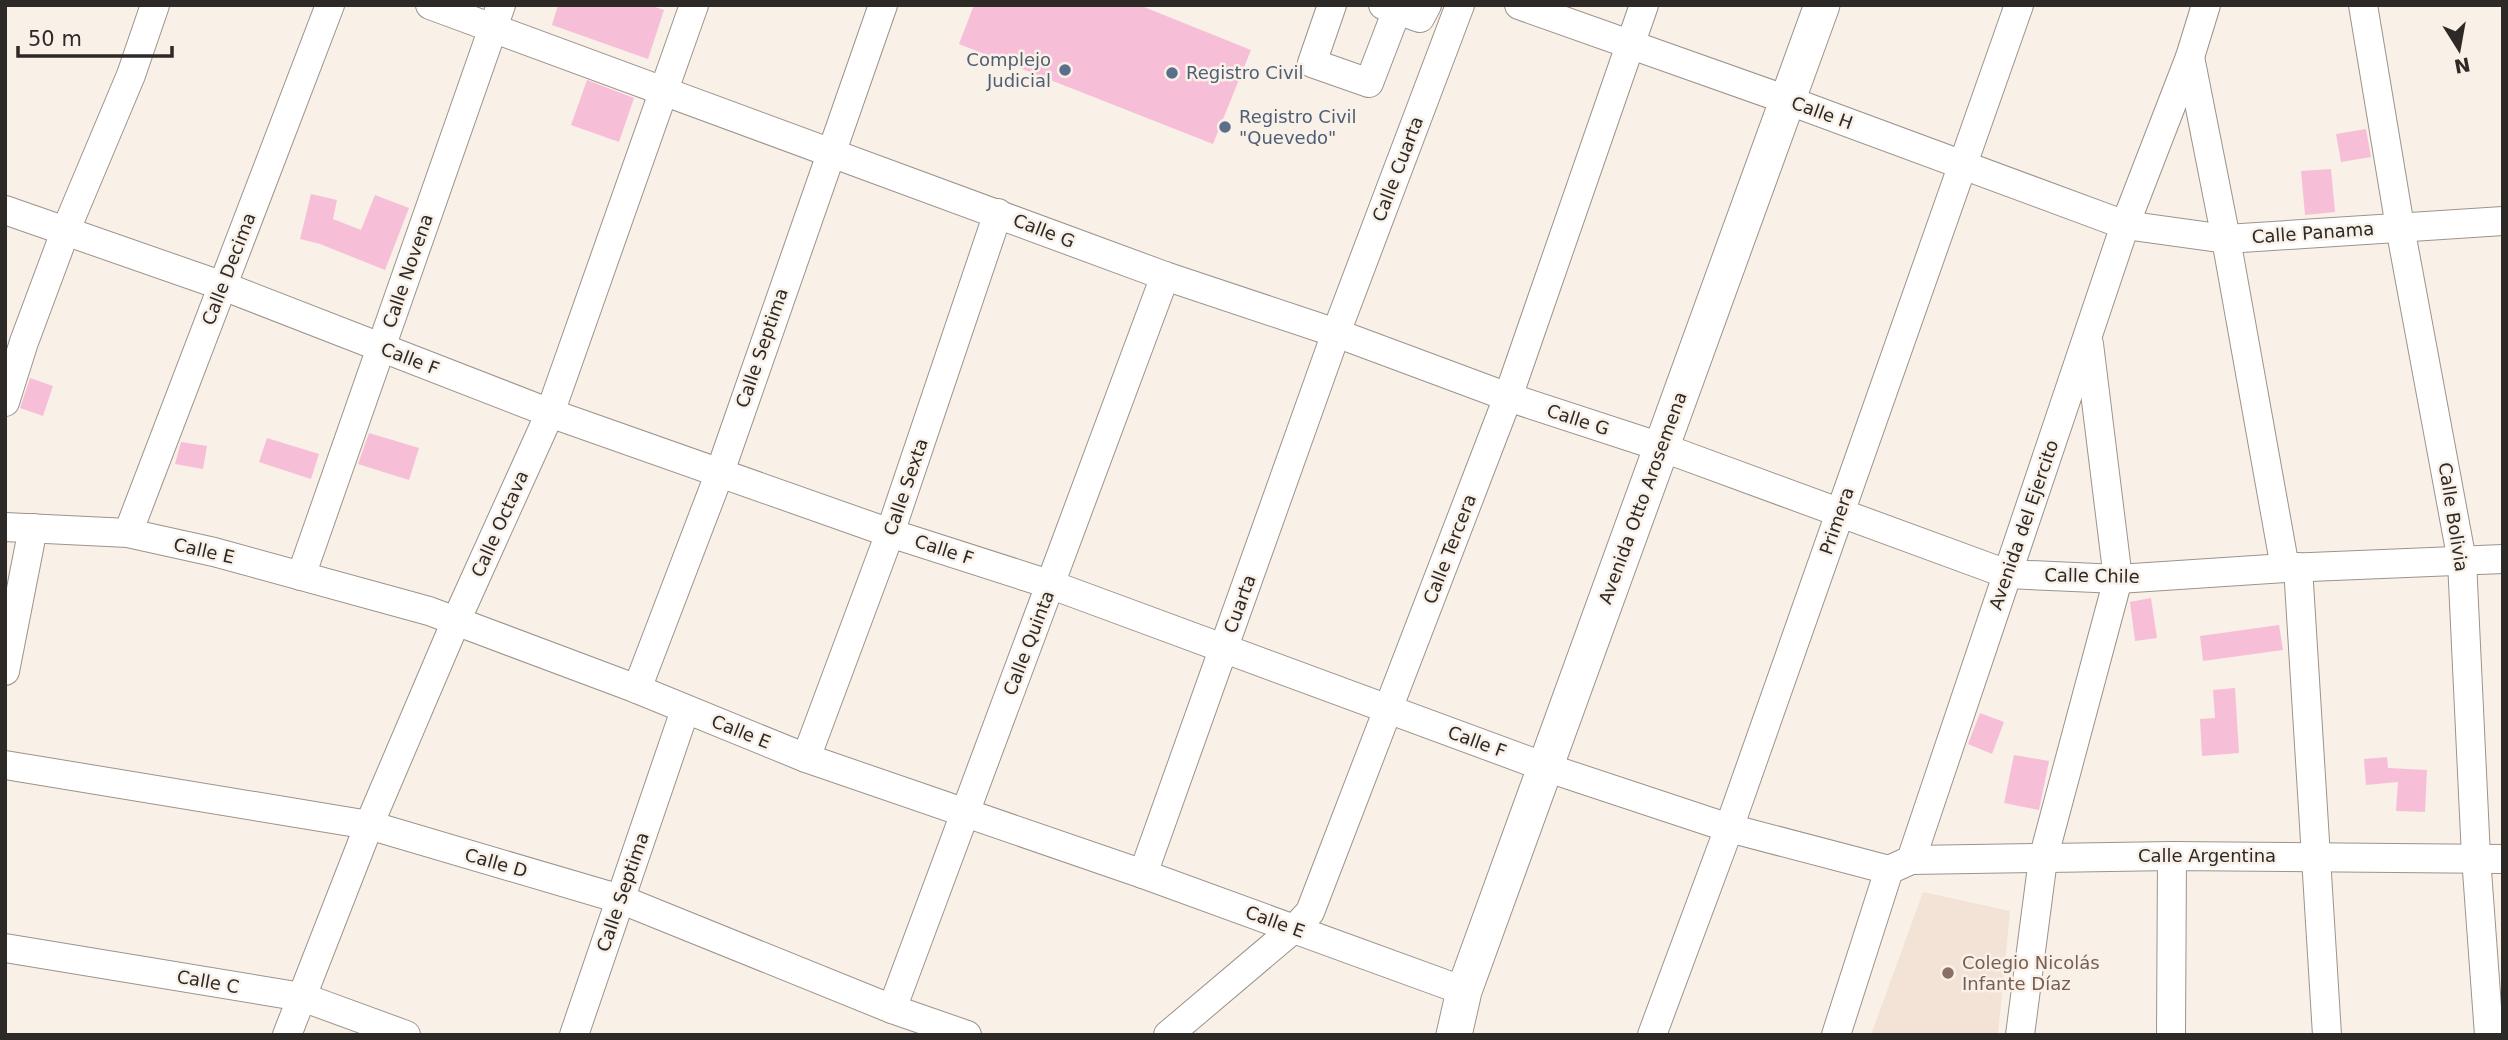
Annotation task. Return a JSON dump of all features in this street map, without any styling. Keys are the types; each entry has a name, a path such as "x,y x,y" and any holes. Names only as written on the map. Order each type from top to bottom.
{"main road":[{"name":"Avenida Otto Arosemena","path":"1454,1035 1464,991 1822,5"},
{"name":"Avenida Otto Arosemena","path":"1431,1035 1464,991"}],"street":[{"path":"5,402 65,232 131,75 155,5"},
{"name":"Calle Decima","path":"128,533 330,5"},
{"name":"Calle G","path":"430,5 498,17 664,92 1165,276 1336,332 1508,397 1661,447"},
{"name":"Calle Octava","path":"287,1035 369,825 456,621 550,413 694,5"},
{"name":"Calle Septima","path":"637,689 720,472 883,5"},
{"path":"1332,5 1312,63 1369,82 1390,8 1420,18 1427,5"},
{"name":"Calle Cuarta","path":"1336,332 1460,5"},
{"name":"Calle H","path":"1519,5 1962,163 2125,225"},
{"name":"Calle Tercera","path":"1168,1035 1310,912 1508,397 1644,5"},
{"name":"Primera","path":"1652,1035 1728,828 2019,5"},
{"name":"Avenida del Ejercito","path":"1836,1035 2007,574 2125,225 2190,57 2206,5"},
{"name":"Calle Bolivia","path":"2364,5 2400,227 2462,561 2489,858 2489,1035"},
{"name":"Calle Novena","path":"301,576 498,17"},
{"path":"2190,57 2291,567 2317,856 2327,1035"},
{"name":"Calle F","path":"5,210 223,286 550,413 890,533 1052,585 1545,767 1728,828 1900,865"},
{"name":"Calle Sexta","path":"806,758 890,533 998,213"},
{"name":"Calle Panama","path":"2125,225 2226,239 2503,221"},
{"name":"Calle Quinta","path":"892,1009 1165,276"},
{"name":"Cuarta","path":"1143,874 1336,332"},
{"path":"2020,1035 2043,859 2118,579 2088,335"},
{"name":"Calle Chile","path":"1661,447 2007,574 2118,579 2291,567 2503,559"},
{"name":"Calle E","path":"5,527 128,533 214,552 456,621 637,689 806,758 1143,874 1464,991"},
{"path":"5,671 33,528"},
{"name":"Calle Septima","path":"574,1035 685,710"},
{"name":"Calle D","path":"5,765 369,825 620,899 892,1009 967,1035"},
{"path":"2171,1035 2172,856"},
{"name":"Calle Argentina","path":"1900,865 2172,856 2489,858"},
{"name":"Calle C","path":"5,948 302,998 406,1035"}],"shaded area":[{"name":"Colegio Nicolás Infante Díaz","path":"1923,892 2010,911 1998,1035 1871,1035"}],"building":[{"path":"558,5 649,5 664,10 648,59 552,25"},
{"path":"974,5 1139,5 1251,50 1213,144 959,44"},
{"path":"587,80 634,98 619,142 571,125"},
{"path":"2366,129 2371,157 2341,162 2336,134"},
{"path":"2331,169 2335,212 2305,215 2301,171"},
{"path":"311,194 337,200 333,219 361,230 375,195 409,208 385,270 320,244 300,239"},
{"path":"30,378 53,386 43,416 20,408"},
{"path":"369,433 419,448 409,480 358,464"},
{"path":"267,438 319,454 311,479 259,462"},
{"path":"181,442 207,446 203,469 175,464"},
{"path":"2151,598 2157,638 2135,641 2130,602"},
{"path":"2279,625 2283,650 2203,661 2200,636"},
{"path":"2235,688 2239,753 2202,756 2200,719 2215,718 2213,690"},
{"path":"1980,713 2004,722 1992,754 1968,744"},
{"path":"2014,755 2049,761 2039,810 2004,803"},
{"path":"2387,757 2388,768 2427,770 2425,812 2396,811 2398,782 2366,785 2364,759"}],"place":[{"name":"Complejo Judicial","path":"1065,70"},
{"name":"Registro Civil","path":"1172,73"},
{"name":"Registro Civil \"Quevedo\"","path":"1225,127"},
{"name":"Colegio Nicolás Infante Díaz","path":"1948,973"}]}
